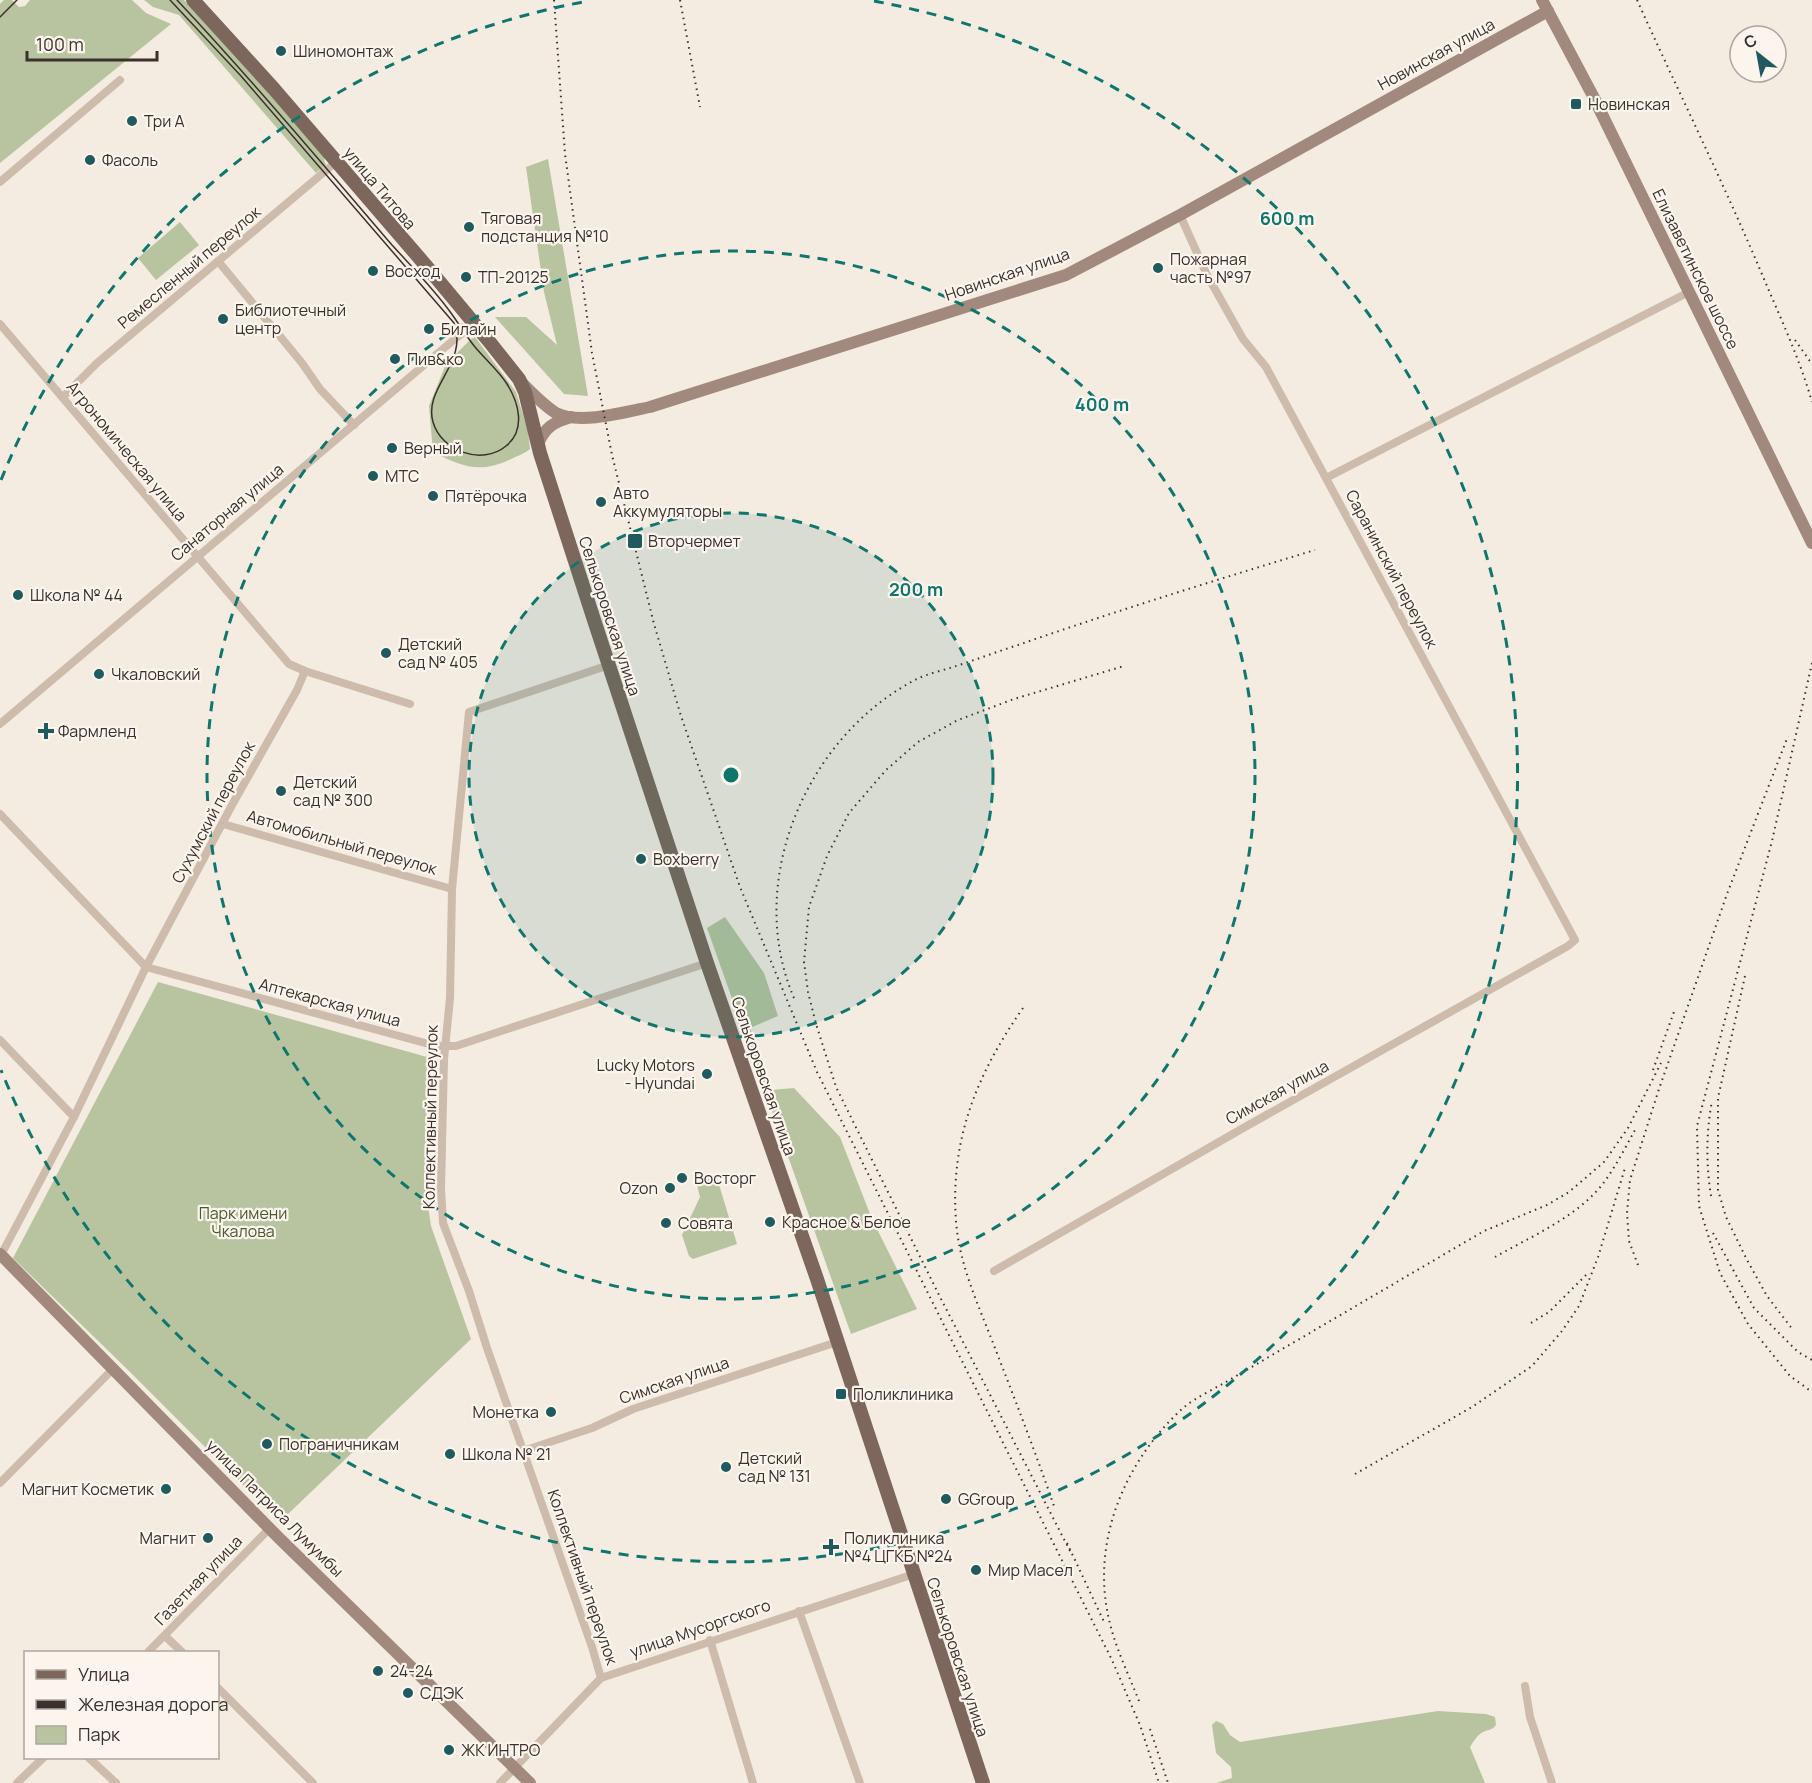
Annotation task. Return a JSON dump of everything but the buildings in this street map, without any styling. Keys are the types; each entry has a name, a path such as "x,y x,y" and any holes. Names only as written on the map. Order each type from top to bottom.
{"main road":[{"name":"улица Титова","path":"193,0 274,89 475,324 519,379 539,399"},
{"name":"Новинская улица","path":"539,399 557,413 571,417 605,416 650,407 1066,274 1180,215 1545,6"},
{"name":"Елизаветинское шоссе","path":"1545,6 1580,69 1781,484 1812,543"},
{"name":"Селькоровская улица","path":"519,379 525,392 538,444 609,666 707,963 837,1342 983,1783"},
{"path":"538,444 550,425 571,417"},
{"name":"улица Патриса Лумумбы","path":"0,1255 270,1528 530,1783"}],"street":[{"path":"0,182 120,80"},
{"name":"Ремесленный переулок","path":"63,397 97,363 336,162"},
{"name":"Саранинский переулок","path":"1180,215 1207,275 1242,339 1266,367 1575,940"},
{"path":"218,261 302,363 320,389 354,425"},
{"path":"1326,478 1689,292"},
{"name":"Агрономическая улица","path":"0,324 289,664 410,704"},
{"name":"Санаторная улица","path":"0,724 475,324"},
{"name":"Коллективный переулок","path":"601,1678 469,1291 443,1223 441,1188 450,998 452,889 469,712 609,666"},
{"name":"Сухумский переулок","path":"0,1255 74,1117 146,967 306,671"},
{"path":"0,814 146,967"},
{"name":"Автомобильный переулок","path":"223,824 452,889"},
{"name":"Симская улица","path":"994,1271 1575,940"},
{"name":"Аптекарская улица","path":"146,967 446,1047 456,1046 707,963"},
{"path":"0,1040 74,1117"},
{"name":"Симская улица","path":"523,1451 592,1428 643,1406 837,1342"},
{"path":"0,1483 114,1368"},
{"name":"Газетная улица","path":"150,1651 270,1528"},
{"name":"улица Мусоргского","path":"500,1783 601,1678 914,1574"},
{"path":"799,1611 860,1783"},
{"path":"165,1636 180,1651"},
{"path":"710,1640 753,1783"},
{"path":"1525,1686 1530,1717 1552,1783"},
{"path":"219,1689 314,1783"},
{"path":"17,1783 42,1759"},
{"path":"90,1759 116,1783"}],"green space":[{"path":"4,0 12,0 19,7 25,6 30,0 132,0 146,13 171,24 0,163 0,4"},
{"path":"144,0 184,0 250,69 326,157 324,160 326,165 316,173 179,15 153,7"},
{"path":"548,159 588,396 564,394 495,317 526,317 557,345 544,292 526,167"},
{"path":"180,222 199,245 156,280 138,258"},
{"path":"475,337 516,392 528,431 530,449 488,467 470,467 433,452 429,406 446,364"},
{"path":"725,917 764,973 778,1016 750,1028 771,1090 794,1088 840,1137 872,1219 917,1309 851,1334 707,928"},
{"name":"Парк имени Чкалова","path":"158,982 427,1057 426,1192 431,1226 471,1339 288,1514 275,1511 253,1495 13,1258"},
{"path":"711,1177 717,1178 737,1244 693,1259 689,1256 682,1235 700,1197 697,1185 700,1181"},
{"path":"1438,1711 1486,1714 1495,1717 1496,1725 1479,1735 1470,1747 1485,1783 1216,1783 1232,1778 1231,1767 1216,1753 1212,1725 1216,1721 1223,1724 1230,1735 1240,1742"}],"tram line":[{"path":"0,17 17,0"},
{"path":"170,0 241,76 454,323 457,337 456,350 434,397 432,409 437,432 453,448 474,455 486,455 506,446 516,432 518,416 515,399 504,379 475,347 430,287 259,90 177,0"}],"railway":[{"path":"554,0 565,154 592,353 612,455 654,624 681,716 740,887 817,1072 1112,1660 1140,1725 1159,1783"},
{"path":"680,0 700,107"},
{"path":"1637,0 1749,244 1790,340 1812,402"},
{"path":"1795,340 1812,364"},
{"path":"794,998 780,953 776,907 782,861 795,817 816,775 843,737 876,705 924,676 1129,608 1315,550"},
{"path":"1812,663 1772,841 1697,1126 1699,1206 1720,1273 1748,1324 1790,1376 1812,1392"},
{"path":"1070,1551 836,1087 816,1024 804,962 809,907 827,856 849,813 886,770 918,742 958,720 1014,699 1124,666"},
{"path":"1638,1265 1629,1241 1627,1213 1630,1180 1727,894 1788,736"},
{"path":"1745,976 1718,1098 1718,1190 1726,1217 1746,1258 1767,1296 1793,1330"},
{"path":"1023,1008 992,1058 970,1108 957,1162 956,1221 961,1253 970,1284 1054,1506"},
{"path":"1653,1070 1675,1009"},
{"path":"1139,1701 1111,1626 1104,1586 1105,1557 1118,1502 1145,1451 1183,1408 1198,1397 1484,1231 1547,1205 1569,1192 1604,1162 1628,1128 1661,1063"},
{"path":"1711,1196 1707,1148 1712,1101"},
{"path":"1495,1257 1552,1226 1591,1197 1611,1172 1635,1130"},
{"path":"1355,1474 1472,1407 1532,1366 1562,1331 1579,1306 1598,1257 1625,1168"},
{"path":"1713,1233 1754,1308 1798,1352 1812,1360"},
{"path":"1531,1323 1549,1312 1589,1272"},
{"path":"1067,1543 1105,1624"},
{"path":"1150,1729 1168,1783"}],"place":[{"name":"Шиномонтаж","path":"281,51"},
{"name":"Новинская","path":"1576,104"},
{"name":"Три А","path":"132,121"},
{"name":"Фасоль","path":"90,160"},
{"name":"Тяговая подстанция №10","path":"469,227"},
{"name":"Пожарная часть №97","path":"1158,268"},
{"name":"Восход","path":"373,271"},
{"name":"ТП-20125","path":"466,277"},
{"name":"Библиотечный центр","path":"223,319"},
{"name":"Билайн","path":"429,329"},
{"name":"Пив&ко","path":"395,359"},
{"name":"Верный","path":"392,448"},
{"name":"МТС","path":"373,476"},
{"name":"Пятёрочка","path":"433,496"},
{"name":"Авто Аккумуляторы","path":"601,502"},
{"name":"Вторчермет","path":"635,541"},
{"name":"Школа № 44","path":"18,595"},
{"name":"Детский сад № 405","path":"386,653"},
{"name":"Чкаловский","path":"99,674"},
{"name":"Фармленд","path":"46,731"},
{"name":"Детский сад № 300","path":"281,791"},
{"name":"Boxberry","path":"641,859"},
{"name":"Lucky Motors - Hyundai","path":"707,1074"},
{"name":"Восторг","path":"682,1178"},
{"name":"Ozon","path":"670,1188"},
{"name":"Красное & Белое","path":"770,1222"},
{"name":"Совята","path":"666,1223"},
{"name":"Поликлиника","path":"841,1394"},
{"name":"Монетка","path":"551,1412"},
{"name":"Пограничникам","path":"267,1444"},
{"name":"Школа № 21","path":"450,1454"},
{"name":"Детский сад № 131","path":"726,1467"},
{"name":"Магнит Косметик","path":"166,1489"},
{"name":"GGroup","path":"946,1499"},
{"name":"Магнит","path":"208,1538"},
{"name":"Поликлиника №4 ЦГКБ №24","path":"831,1547"},
{"name":"Мир Масел","path":"976,1570"},
{"name":"24-24","path":"378,1671"},
{"name":"СДЭК","path":"408,1693"},
{"name":"ЖК ИНТРО","path":"449,1750"}]}
